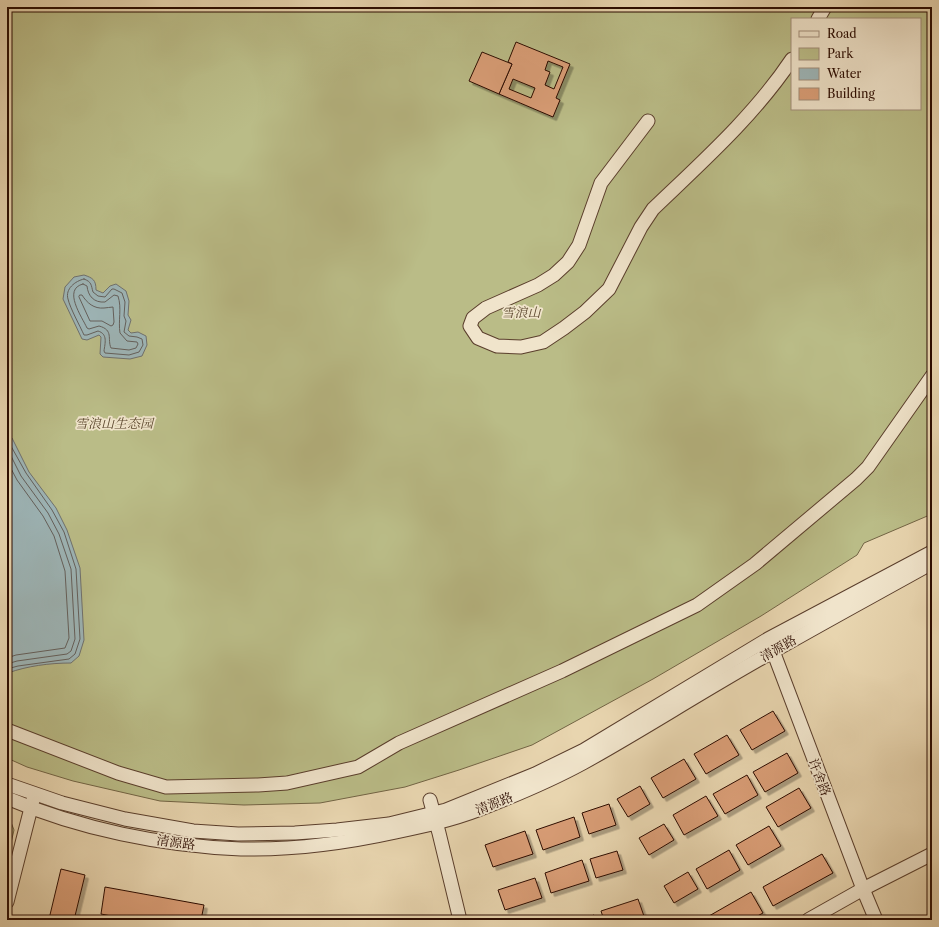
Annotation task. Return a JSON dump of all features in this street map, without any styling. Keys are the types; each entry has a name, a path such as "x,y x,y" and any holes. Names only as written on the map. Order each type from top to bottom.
{"street":[{"path":"819,18 825,7"},
{"path":"648,121 601,183 579,245 568,262 554,275 538,285 486,308 473,318 470,326 478,338 497,346 521,347 543,342 585,312 609,289 640,227 653,209 748,115 791,60"},
{"path":"7,730 118,774 166,787 258,786 287,783 358,767 399,743 562,671 697,605 755,564 856,480 868,467 932,376"},
{"name":"清源路","path":"7,798 31,808 80,824 141,838 195,846 243,849 285,848 376,836 435,818 446,810 535,774 584,750 769,641 932,552"},
{"name":"清源路","path":"769,641 932,563"},
{"name":"许舍路","path":"769,641 876,920"},
{"name":"清源路","path":"7,784 62,803 125,819 194,831 238,834 296,833 336,830 435,818"},
{"path":"7,902 34,794"},
{"path":"430,800 460,920"},
{"path":"808,920 863,889 932,854"}],"green space":[{"name":"雪浪山","path":"7,7 932,7 932,514 864,543 857,555 761,616 653,679 532,745 405,787 320,803 244,805 160,801 73,781 27,767 7,758"},
{"path":"7,812 14,830 7,860"}],"water":[{"path":"84,275 90,277 95,284 96,290 103,293 110,286 116,284 126,291 129,301 128,315 131,320 128,330 131,333 138,332 146,336 147,345 142,356 130,359 103,357 100,354 101,337 99,335 87,340 82,339 63,299 65,287 74,277"},
{"path":"7,434 12,438 29,472 56,508 67,530 80,568 84,640 79,656 71,663 39,665 8,673"}],"building":[{"path":"516,42 570,64 556,98 560,100 553,117 499,94 512,64 508,62","holes":["548,61 563,67 554,89 545,85 550,72 545,70","513,79 535,88 531,98 509,89"]},
{"path":"482,52 512,64 499,94 469,81"},
{"path":"773,711 785,731 752,750 740,730"},
{"path":"727,735 739,755 706,774 694,754"},
{"path":"787,753 798,773 765,792 753,772"},
{"path":"684,759 696,779 663,798 651,778"},
{"path":"747,775 758,795 725,814 713,794"},
{"path":"640,786 650,804 628,817 617,799"},
{"path":"799,788 811,808 778,827 766,807"},
{"path":"706,796 718,816 684,835 673,815"},
{"path":"609,804 616,825 589,834 582,813"},
{"path":"574,817 580,837 543,850 536,830"},
{"path":"664,824 674,840 649,855 639,838"},
{"path":"769,826 781,846 748,865 736,845"},
{"path":"525,831 533,854 493,867 485,845"},
{"path":"729,850 740,870 707,889 696,869"},
{"path":"617,851 623,870 596,878 590,859"},
{"path":"822,854 833,873 773,906 763,887"},
{"path":"582,860 589,881 551,893 545,873"},
{"path":"61,869 85,875 74,920 49,919"},
{"path":"688,872 698,889 674,903 664,886"},
{"path":"535,878 542,898 505,910 498,890"},
{"path":"105,887 204,905 201,920 132,920 101,914"},
{"path":"751,892 763,913 750,920 702,920"},
{"path":"638,899 645,919 604,920 601,911"},
{"path":"594,915 595,920 579,920"}],"park label":[{"name":"雪浪山生态园","path":"114,423"}]}
